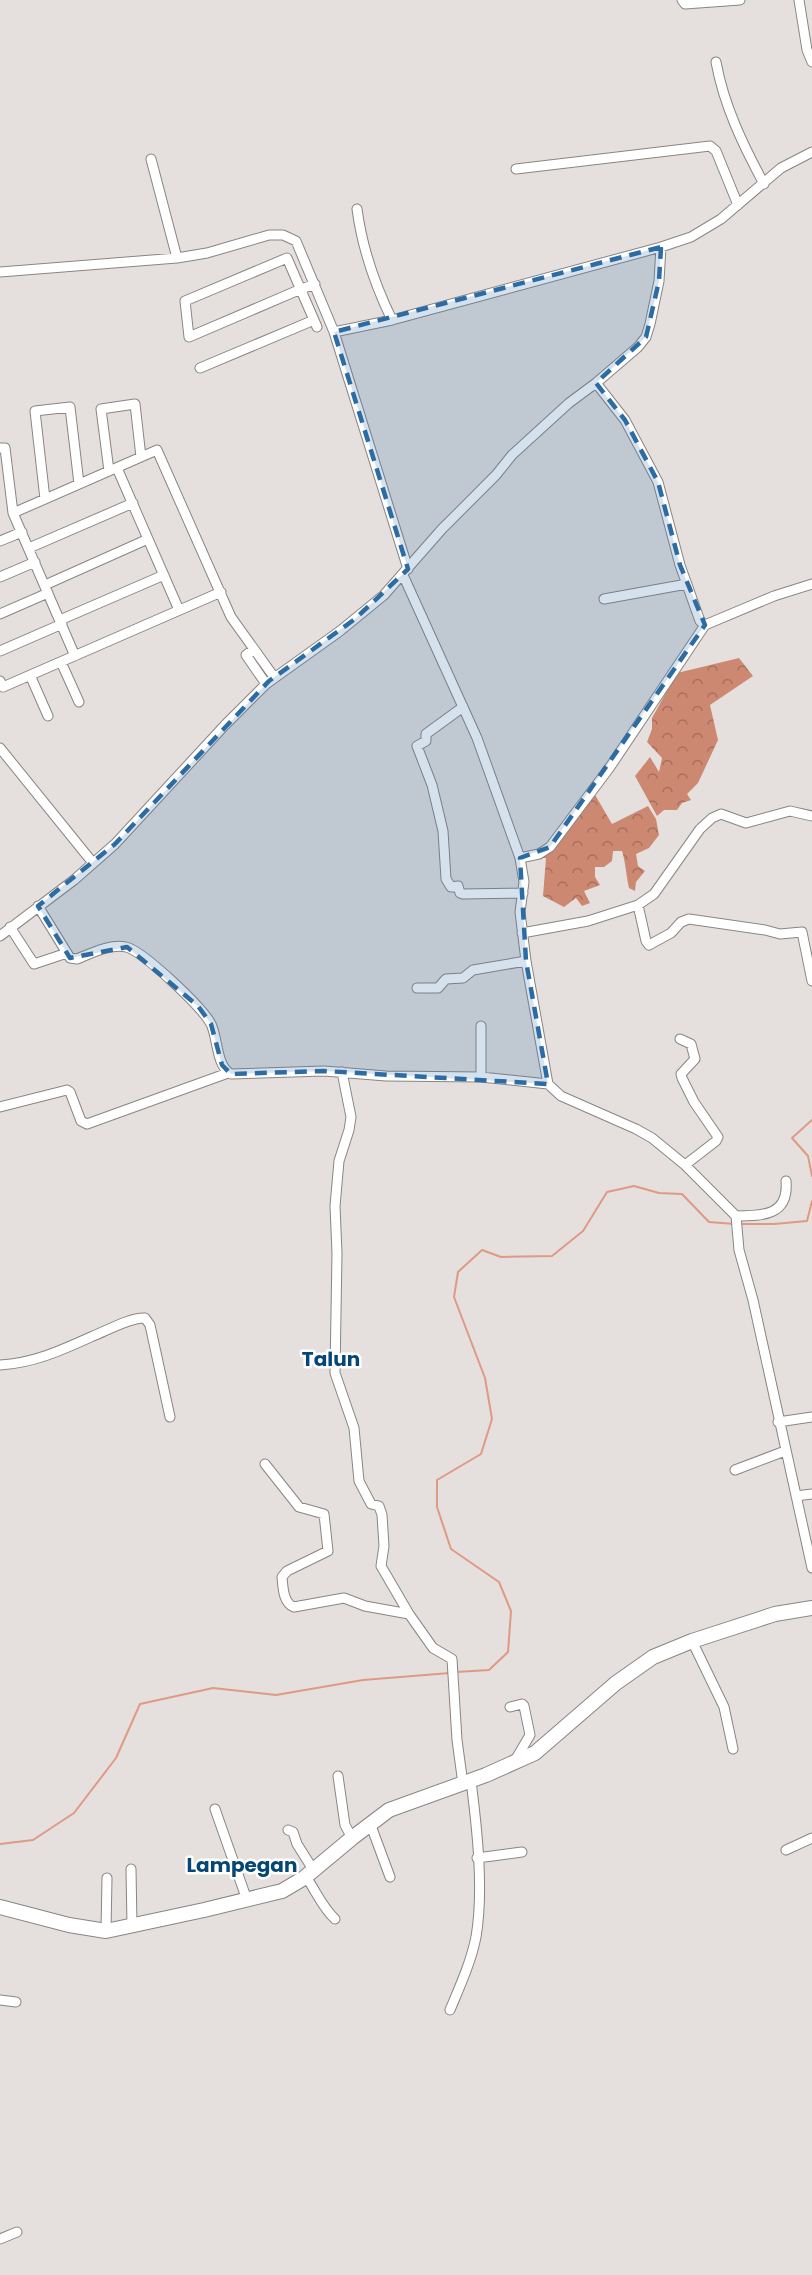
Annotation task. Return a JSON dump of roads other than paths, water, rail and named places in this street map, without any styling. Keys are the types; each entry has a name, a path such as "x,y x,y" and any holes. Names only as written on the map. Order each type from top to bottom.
{"main road":[{"path":"0,1906 69,1925 106,1931 282,1891 310,1874 352,1838 396,1807 514,1764 542,1748 632,1670 653,1657 692,1641 775,1614 812,1608"}],"street":[{"path":"682,0 685,4 740,0"},
{"path":"800,0 807,50 812,62"},
{"path":"716,62 722,92 743,144 764,184"},
{"path":"516,169 710,146 716,151 738,205"},
{"path":"334,332 392,320 692,237 721,219 781,168 812,152"},
{"path":"151,159 177,258"},
{"path":"357,209 361,234 392,320"},
{"path":"0,272 177,258 207,253 268,236 283,235 296,241 334,332 405,572 464,707 520,858 524,882 520,905 522,933 548,1084 561,1096 643,1132 685,1165 737,1218 739,1250 753,1300 778,1422 812,1568"},
{"path":"0,936 93,863 147,812 225,725 266,684 356,619 405,572 442,529 496,475 512,454 569,403 638,347 646,337 659,281 661,247"},
{"path":"200,368 316,324 301,289 287,258 184,301 189,337 301,289 315,284"},
{"path":"596,383 625,420 658,482 687,584 700,621 705,625"},
{"path":"141,457 135,404 101,409 113,469 133,503 179,610"},
{"path":"45,499 35,411 70,407 79,484"},
{"path":"0,448 5,448 14,513 75,656"},
{"path":"14,513 157,451 231,617 274,677"},
{"path":"0,505 11,500"},
{"path":"29,548 133,503"},
{"path":"0,541 22,532"},
{"path":"0,614 148,539"},
{"path":"0,577 35,562"},
{"path":"0,651 164,575"},
{"path":"604,599 687,584"},
{"path":"520,858 544,852 550,847 610,767 705,625 774,596 812,584"},
{"path":"0,681 3,687 221,592"},
{"path":"253,650 246,655 266,684"},
{"path":"61,662 79,702"},
{"path":"30,675 48,716"},
{"path":"464,707 426,734 426,741 417,746 432,785 440,819 446,879 451,886 458,886 462,894 523,893"},
{"path":"0,747 93,863"},
{"path":"522,933 588,921 638,905 654,894 700,828 721,814 746,823 790,811 812,816"},
{"path":"638,905 647,943 650,945 671,933 687,919 780,934 802,932 812,981"},
{"path":"38,906 70,958 77,959 116,946 124,946 139,955 188,996 206,1016 214,1032 222,1065 228,1073"},
{"path":"10,927 34,964 67,953"},
{"path":"417,988 438,988 446,979 463,978 473,970 526,960"},
{"path":"481,1026 481,1077"},
{"path":"680,1039 691,1044 695,1059 681,1074 682,1078 694,1102 718,1137 685,1165"},
{"path":"0,1107 66,1090 70,1092 81,1120 87,1124 228,1073 342,1072 386,1076 481,1077 548,1084"},
{"path":"342,1072 351,1117 339,1161 335,1206 338,1253 335,1376 354,1428 359,1481 371,1504 379,1507 382,1515 384,1546 382,1570 433,1648 452,1659 457,1740 467,1782 477,1858 479,1895 475,1939 450,2010"},
{"path":"737,1218 762,1214 781,1206 786,1198 786,1181"},
{"path":"0,1365 28,1363 119,1325 145,1318 150,1325 170,1417"},
{"path":"778,1422 812,1417"},
{"path":"735,1470 785,1450"},
{"path":"265,1464 299,1507 324,1514 328,1551 283,1574 286,1601 294,1607 344,1598 365,1606 409,1614"},
{"path":"796,1496 812,1494"},
{"path":"692,1641 724,1707 733,1749"},
{"path":"510,1707 522,1704 524,1706 530,1735 514,1758 514,1764"},
{"path":"338,1776 345,1826 352,1838"},
{"path":"214,1809 247,1900"},
{"path":"370,1824 390,1877"},
{"path":"288,1830 293,1832 323,1906 335,1919"},
{"path":"786,1850 812,1838"},
{"path":"477,1858 522,1852"},
{"path":"132,1869 132,1925"},
{"path":"106,1931 107,1878"},
{"path":"0,2000 16,2002"},
{"path":"0,2239 17,2232"}],"waterway":[{"path":"812,1120 792,1138 808,1156 812,1176"},
{"path":"456,1672 489,1670 508,1652 511,1611 499,1582 451,1549 437,1507 437,1480 481,1454 492,1419 485,1378 454,1297 458,1272 482,1250 501,1257 552,1256 583,1231 607,1192 634,1186 659,1193 682,1194 709,1222 735,1224"},
{"path":"741,1224 807,1221 812,1201"},
{"path":"0,1844 33,1840 74,1813 116,1758 140,1704 213,1688 276,1695 363,1680 450,1673"}],"district":[{"name":"Talun","path":"331,1359"},
{"name":"Lampegan","path":"242,1865"}]}
